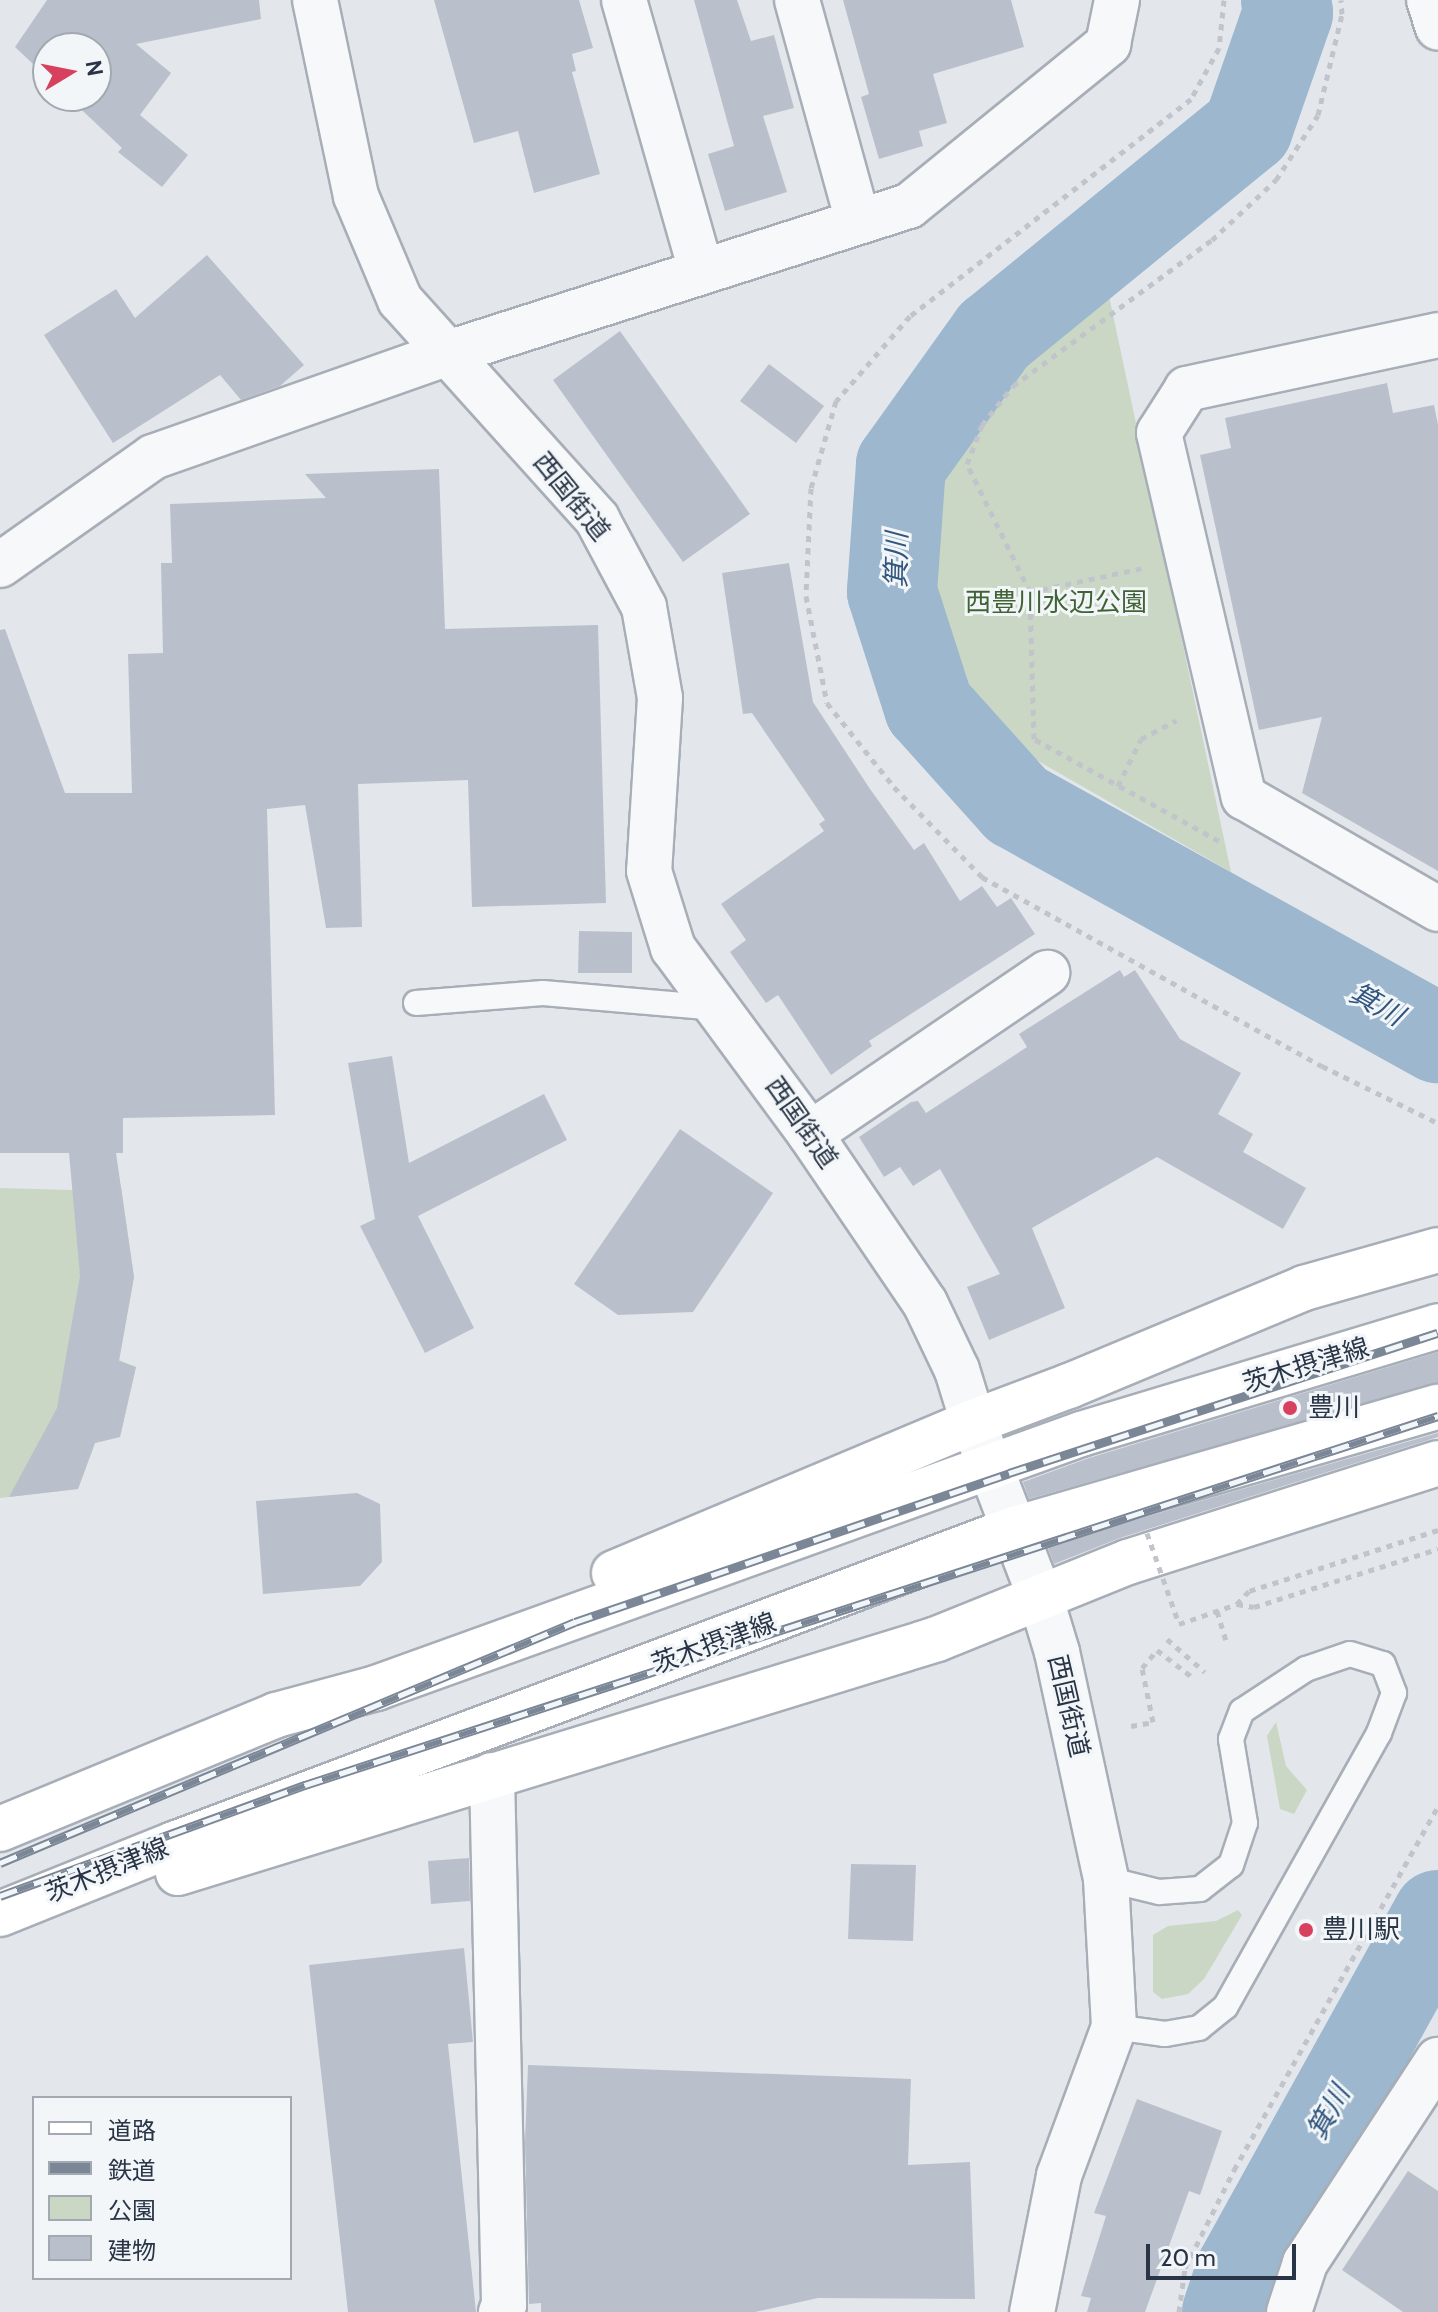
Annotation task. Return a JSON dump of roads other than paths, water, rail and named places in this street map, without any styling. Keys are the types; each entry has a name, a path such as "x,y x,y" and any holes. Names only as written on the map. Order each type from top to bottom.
{"main road":[{"path":"276,1715 973,1422 1069,1386 1304,1288 1438,1250"},
{"name":"茨木摂津線","path":"0,1829 276,1715 404,1679 1081,1434 1438,1326"},
{"name":"茨木摂津線","path":"0,1914 174,1844 798,1613 1014,1529 1438,1407"},
{"path":"0,1932 281,1839 937,1639 1128,1562 1438,1463"}],"street":[{"name":"西国街道","path":"315,0 356,196 400,300 597,519 644,607 660,698 649,871 673,948 810,1134 925,1303 957,1370 973,1422 1041,1599 1057,1652 1106,1879 1114,2027 1059,2176 1032,2312"},
{"path":"624,0 701,271"},
{"path":"797,0 858,222"},
{"path":"0,565 153,457 448,353 909,206 1108,44 1117,0"},
{"path":"1429,0 1438,28"},
{"path":"1438,335 1187,389 1159,433 1244,797 1438,909"},
{"path":"810,1134 1047,973"},
{"path":"492,1775 504,2289 501,2312"},
{"path":"1289,2312 1305,2263 1438,2060"}],"lane":[{"path":"416,1003 543,993 717,1008"},
{"path":"1106,1879 1159,1892 1200,1889 1231,1865 1245,1823 1231,1739 1242,1711 1306,1669 1350,1654 1383,1664 1394,1693 1379,1733 1225,2007 1199,2028 1165,2034 1114,2027"}],"waterway":[{"name":"箕川","path":"1286,0 1288,13 1248,128 994,335 901,465 892,592 929,707 1017,805 1438,1038"},
{"name":"箕川","path":"1227,2312 1241,2270 1438,1915"}],"railway":[{"path":"0,1863 575,1622 1009,1473 1438,1333"},
{"path":"0,1896 305,1785 1438,1416"}],"place":[{"name":"豊川","path":"1290,1408"},
{"name":"豊川駅","path":"1306,1930"}],"park label":[{"name":"西豊川水辺公園","path":"1056,603"}]}
